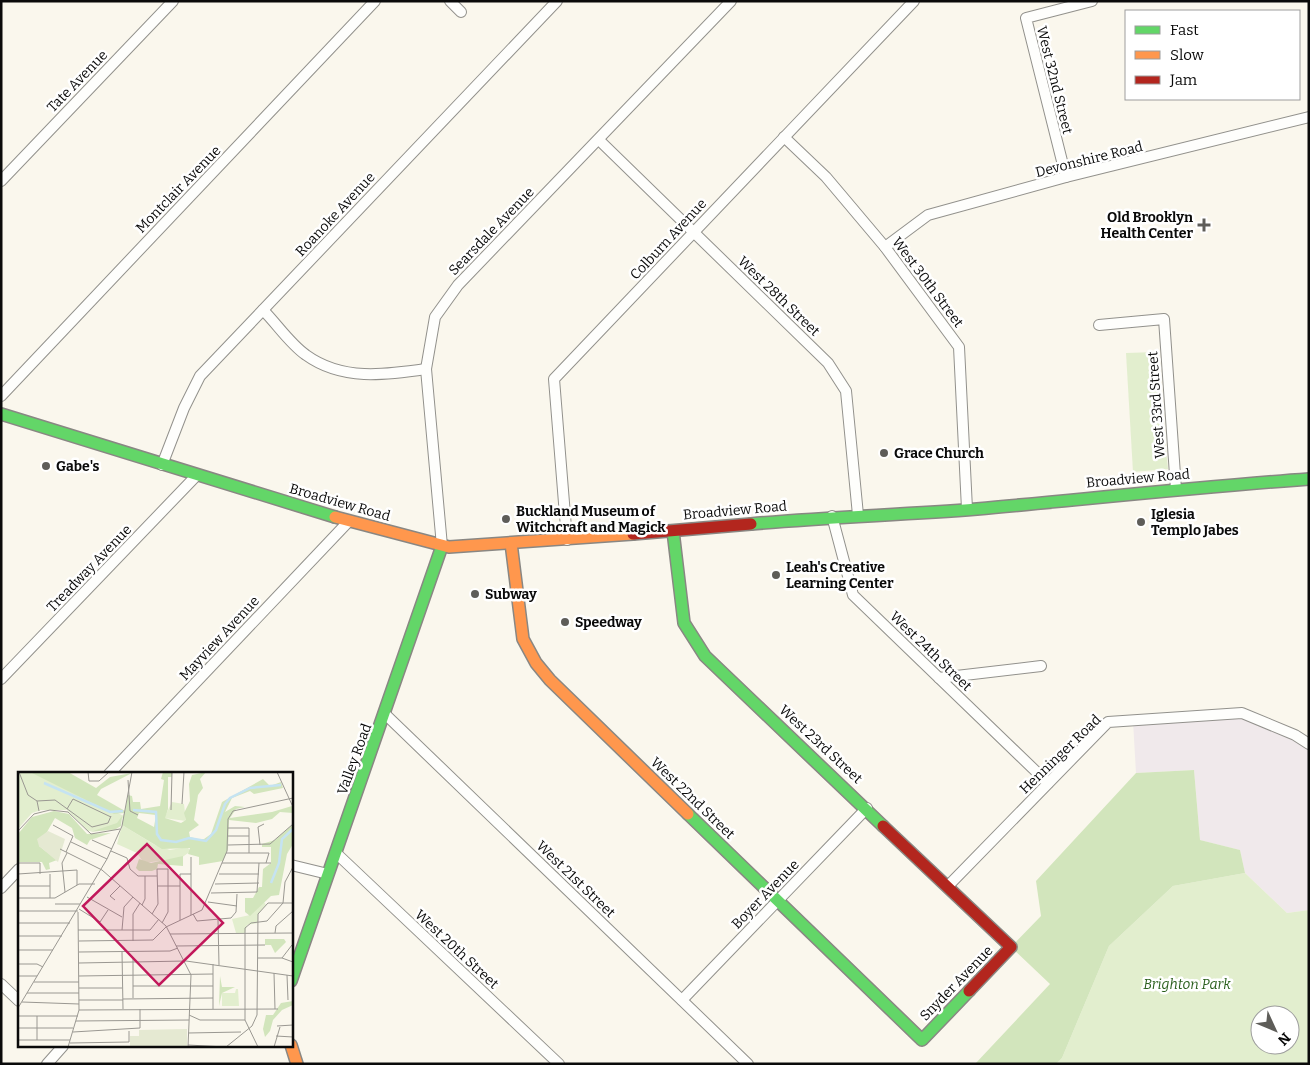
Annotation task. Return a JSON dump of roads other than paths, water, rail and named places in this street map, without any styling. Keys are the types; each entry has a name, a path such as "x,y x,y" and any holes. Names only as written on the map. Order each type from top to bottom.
{"street":[{"name":"Tate Avenue","path":"1,181 173,1"},
{"name":"Montclair Avenue","path":"1,396 375,1"},
{"path":"450,1 461,12"},
{"name":"Roanoke Avenue","path":"162,465 184,408 200,376 557,1"},
{"name":"Searsdale Avenue","path":"442,546 426,369 435,317 458,285 731,1"},
{"name":"Colburn Avenue","path":"567,540 554,379 914,1"},
{"name":"West 32nd Street","path":"1066,177 1026,18 1092,1"},
{"name":"Devonshire Road","path":"885,247 928,215 1066,177 1309,117"},
{"name":"West 30th Street","path":"784,137 826,178 885,247 959,346 967,509"},
{"name":"West 28th Street","path":"599,140 828,363 846,391 858,515"},
{"path":"263,310 306,355 332,369 355,375 388,374 426,369"},
{"name":"West 33rd Street","path":"1099,325 1164,319 1176,489"},
{"name":"Broadview Road","path":"1,414 349,521 442,546 458,547 567,540 832,516 967,509 1176,489 1309,479"},
{"name":"Treadway Avenue","path":"1,679 197,475"},
{"name":"West 24th Street","path":"832,516 854,595 1048,783"},
{"name":"Mayview Avenue","path":"112,772 349,521"},
{"name":"West 23rd Street","path":"672,531 684,623 705,656 867,808 1011,948"},
{"name":"West 22nd Street","path":"510,543 523,639 536,663 550,680 922,1040"},
{"name":"Valley Road","path":"292,978 386,714 442,546"},
{"path":"939,678 1041,666"},
{"name":"Henninger Road","path":"948,886 1108,722 1242,713 1295,735 1309,744"},
{"name":"West 21st Street","path":"386,714 748,1064"},
{"name":"Boyer Avenue","path":"682,1000 867,808"},
{"name":"West 20th Street","path":"336,853 559,1064"},
{"path":"292,865 328,874"},
{"path":"1,888 18,871"},
{"name":"Snyder Avenue","path":"922,1040 1011,948"},
{"path":"1,984 18,1000"},
{"path":"46,1064 61,1048"},
{"path":"292,1048 297,1064"}],"place":[{"name":"Old Brooklyn Health Center","path":"1204,225"},
{"name":"Grace Church","path":"884,453"},
{"name":"Gabe's","path":"46,466"},
{"name":"Buckland Museum of Witchcraft and Magick","path":"506,519"},
{"name":"Iglesia Templo Jabes","path":"1141,522"},
{"name":"Leah's Creative Learning Center","path":"776,575"},
{"name":"Subway","path":"475,594"},
{"name":"Speedway","path":"565,622"}],"park label":[{"name":"Brighton Park","path":"1187,984"}]}
